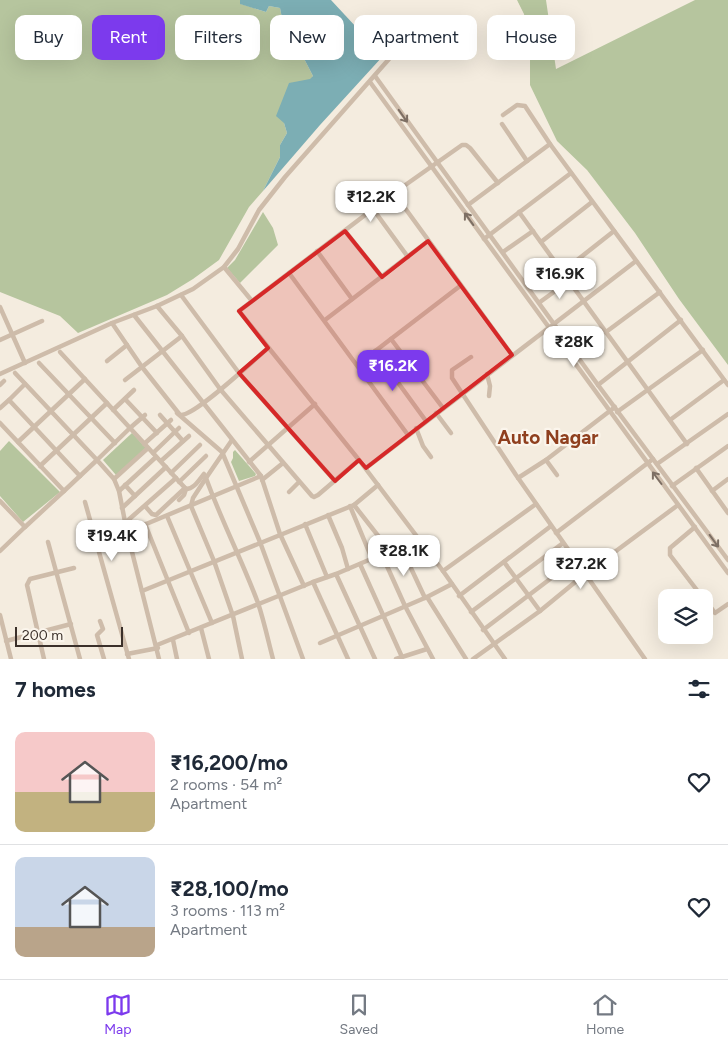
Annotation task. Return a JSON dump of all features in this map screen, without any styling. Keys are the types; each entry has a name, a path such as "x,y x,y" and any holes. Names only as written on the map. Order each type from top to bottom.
{"street":[{"path":"0,374 112,323 181,295 206,281 224,267 238,249 259,210 285,177 387,60"},
{"path":"375,76 540,302 598,385 728,560"},
{"path":"370,82 728,573"},
{"path":"503,115 518,104 525,106 592,202 728,386"},
{"path":"502,124 527,161"},
{"path":"468,205 550,144"},
{"path":"498,183 466,145 394,194 239,311 366,468 443,571 470,612 505,659"},
{"path":"484,239 571,173"},
{"path":"394,194 512,355"},
{"path":"541,242 592,202"},
{"path":"373,210 408,257"},
{"path":"520,212 687,444"},
{"path":"345,231 382,276"},
{"path":"503,252 533,231"},
{"path":"562,272 614,231"},
{"path":"325,320 428,241"},
{"path":"317,252 352,298"},
{"path":"366,468 636,261"},
{"path":"224,267 252,301"},
{"path":"289,273 408,435"},
{"path":"540,302 569,281"},
{"path":"357,365 460,286"},
{"path":"606,332 660,292"},
{"path":"181,295 239,373 334,481"},
{"path":"157,306 182,336 220,389 267,446 314,497 359,460"},
{"path":"0,307 24,363"},
{"path":"134,315 262,478 280,534 304,586"},
{"path":"0,340 42,320"},
{"path":"598,385 681,320"},
{"path":"112,323 177,413 222,452 260,542 278,596 303,659"},
{"path":"125,380 182,336"},
{"path":"391,339 442,408"},
{"path":"107,361 127,345"},
{"path":"177,413 183,416 186,415 268,348"},
{"path":"518,478 617,409 648,390 703,350"},
{"path":"60,352 186,488"},
{"path":"375,352 426,421"},
{"path":"471,357 452,370 451,373 462,394 644,659"},
{"path":"39,362 115,443"},
{"path":"15,373 114,479 119,491 127,532 159,659"},
{"path":"487,374 490,386 489,396"},
{"path":"18,442 85,379"},
{"path":"670,420 724,380"},
{"path":"0,408 25,384"},
{"path":"113,410 134,390"},
{"path":"125,399 144,416 157,433"},
{"path":"9,400 80,476"},
{"path":"40,466 107,403"},
{"path":"249,462 315,404"},
{"path":"436,413 451,433"},
{"path":"657,464 728,414"},
{"path":"160,415 177,430 183,441"},
{"path":"0,551 144,416"},
{"path":"114,479 169,422"},
{"path":"0,423 64,490"},
{"path":"416,428 423,446 430,457"},
{"path":"119,491 177,430"},
{"path":"161,462 188,436"},
{"path":"232,440 205,476 193,498 191,506 214,561 233,616 242,659"},
{"path":"171,473 200,445"},
{"path":"666,490 728,446"},
{"path":"126,522 206,456"},
{"path":"556,533 653,459"},
{"path":"546,460 557,475"},
{"path":"127,532 237,486 262,478 283,463"},
{"path":"122,508 166,467"},
{"path":"696,468 728,512"},
{"path":"145,506 152,514 156,515 186,488 189,489 205,476"},
{"path":"205,476 259,605 273,659"},
{"path":"712,491 728,479"},
{"path":"289,492 300,482"},
{"path":"125,485 135,496"},
{"path":"142,591 352,506 378,485"},
{"path":"179,500 184,495 186,488"},
{"path":"85,502 128,657 157,647 418,539"},
{"path":"1,504 25,527"},
{"path":"443,571 536,504"},
{"path":"473,659 540,611 585,574 678,505"},
{"path":"352,506 390,551"},
{"path":"352,506 372,559"},
{"path":"328,515 342,548 348,569"},
{"path":"167,516 212,623"},
{"path":"697,589 670,555 669,551 670,548 700,523"},
{"path":"146,524 189,633"},
{"path":"304,524 327,577"},
{"path":"459,596 551,526"},
{"path":"48,542 80,659"},
{"path":"470,612 563,543"},
{"path":"401,547 426,597 466,659"},
{"path":"382,555 432,659"},
{"path":"483,630 575,560"},
{"path":"504,562 540,611"},
{"path":"360,564 402,657"},
{"path":"44,659 27,582 30,579 74,568"},
{"path":"336,574 375,659"},
{"path":"313,582 348,659"},
{"path":"320,643 452,584"},
{"path":"713,610 715,613 728,604"},
{"path":"0,615 11,659"},
{"path":"100,620 103,629 97,636 104,659"},
{"path":"6,641 71,624"},
{"path":"201,628 209,659"},
{"path":"172,640 177,659"},
{"path":"396,659 428,649"}],"highlighted area":[{"path":"345,231 382,277 428,241 512,355 366,468 359,460 335,481 239,373 268,348 239,311"}],"green space":[{"path":"0,0 240,0 241,4 266,12 269,6 280,8 281,15 270,15 270,60 305,60 313,76 284,123 287,133 280,145 280,157 263,191 249,207 219,260 167,295 78,333 60,316 0,292"},
{"path":"517,0 546,0 548,15 524,14"},
{"path":"695,0 728,0 728,365 679,299 635,233 587,170 557,141 530,85 530,60 555,60 556,69"},
{"path":"263,212 273,228 278,245 240,283 227,268 235,260"},
{"path":"132,433 146,448 116,475 103,460"},
{"path":"9,441 60,492 23,522 0,496 0,451"},
{"path":"235,450 256,474 255,476 239,481 231,462"}],"water":[{"path":"240,0 331,0 354,25 354,60 379,60 263,191 280,157 280,145 287,133 284,123 276,116 289,83 310,79 313,76 305,60 344,60 344,15 281,15 280,8 269,6 266,12 240,4"}],"district":[{"name":"Auto Nagar","path":"548,437"}]}
